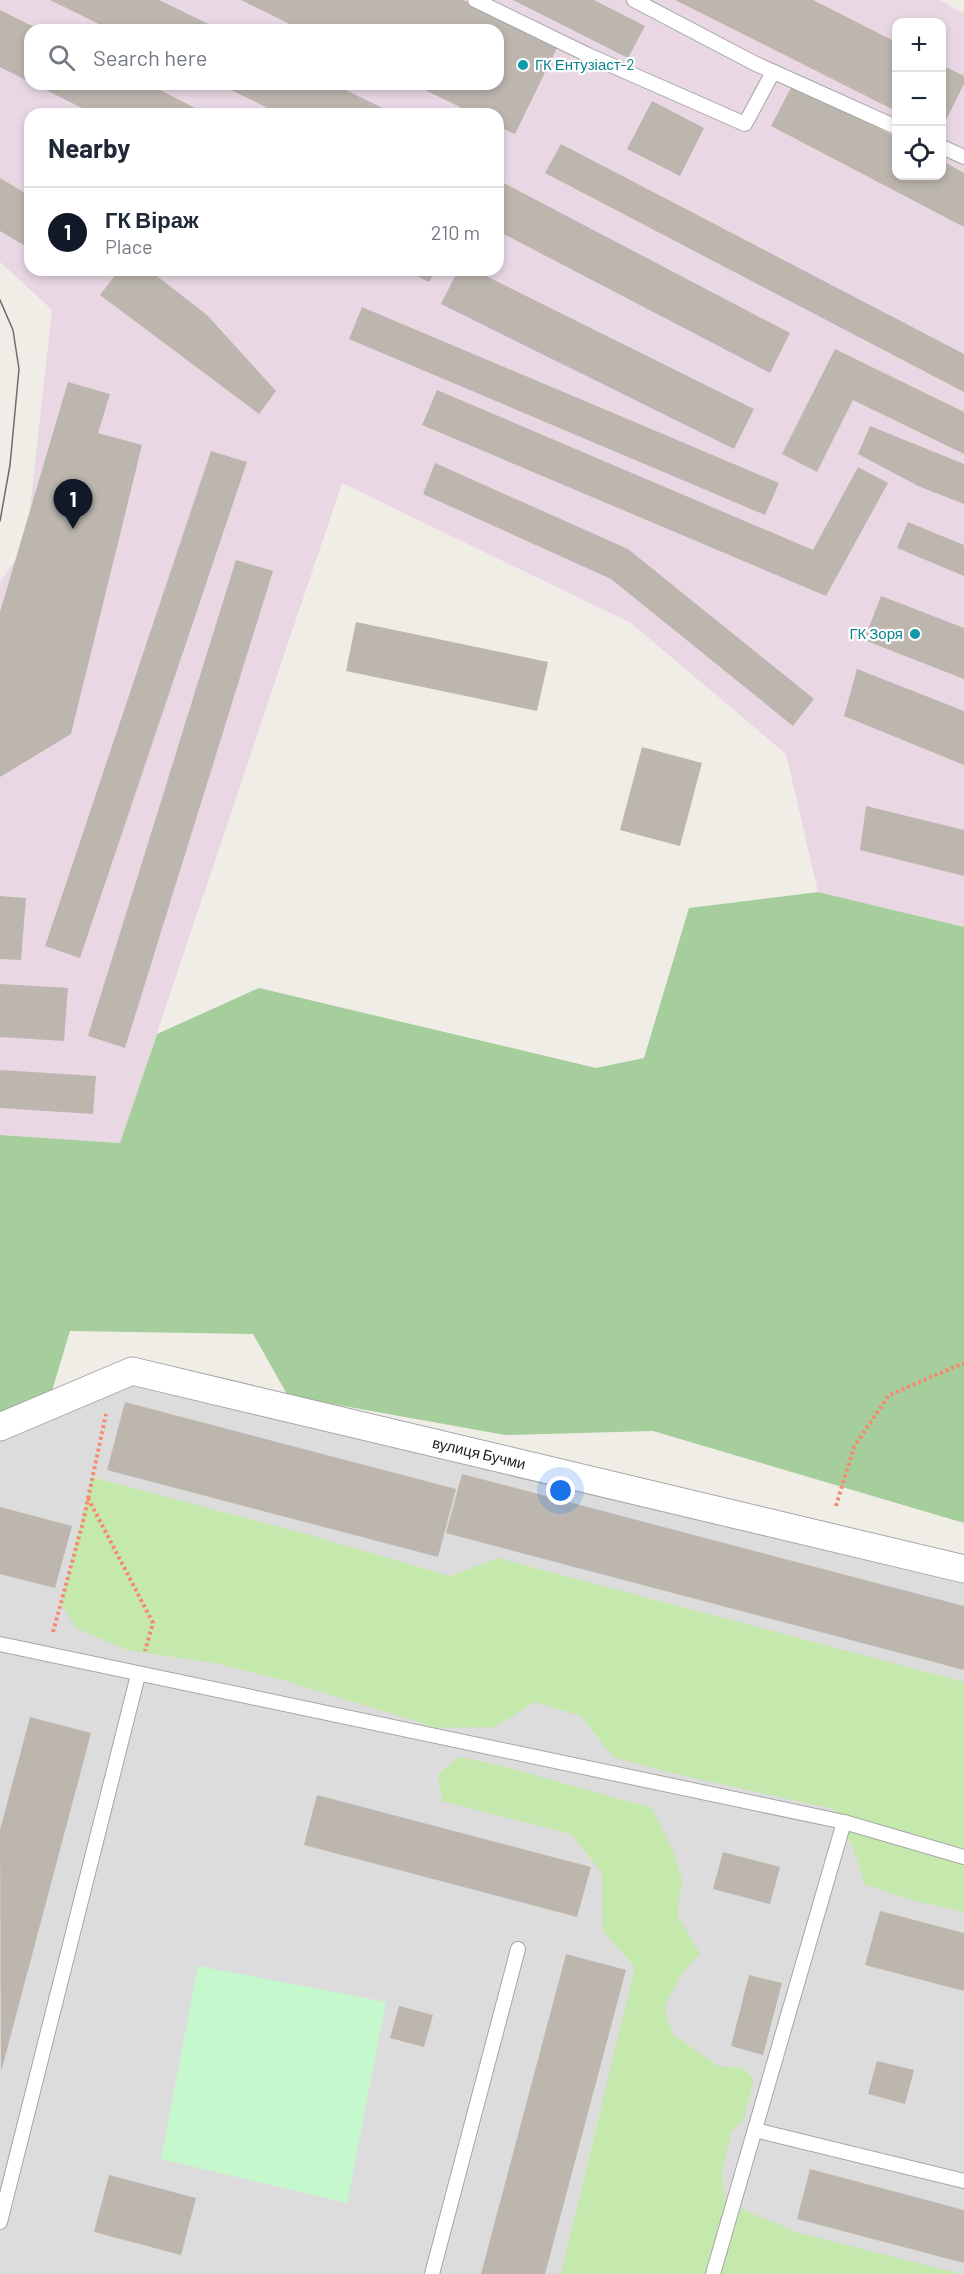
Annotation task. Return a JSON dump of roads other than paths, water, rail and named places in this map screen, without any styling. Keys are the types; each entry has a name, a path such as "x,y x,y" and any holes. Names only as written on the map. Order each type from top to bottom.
{"street":[{"name":"вулиця Бучми","path":"0,1427 132,1371 964,1569"}],"lane":[{"path":"475,0 588,55 745,124 773,72"},
{"path":"634,0 773,72 895,126"},
{"path":"946,149 964,158"},
{"path":"0,1644 138,1675 844,1822 964,1857"},
{"path":"0,2222 138,1675"},
{"path":"714,2274 844,1822"},
{"path":"432,2274 518,1949"},
{"path":"755,2130 964,2181"}],"tram line":[{"path":"0,300 13,330 19,369 10,465 0,521"}],"place":[{"name":"ГК Ентузіаст-2","path":"523,65"},
{"name":"ГК Віраж","path":"73,529"},
{"name":"ГК Зоря","path":"915,634"}]}
